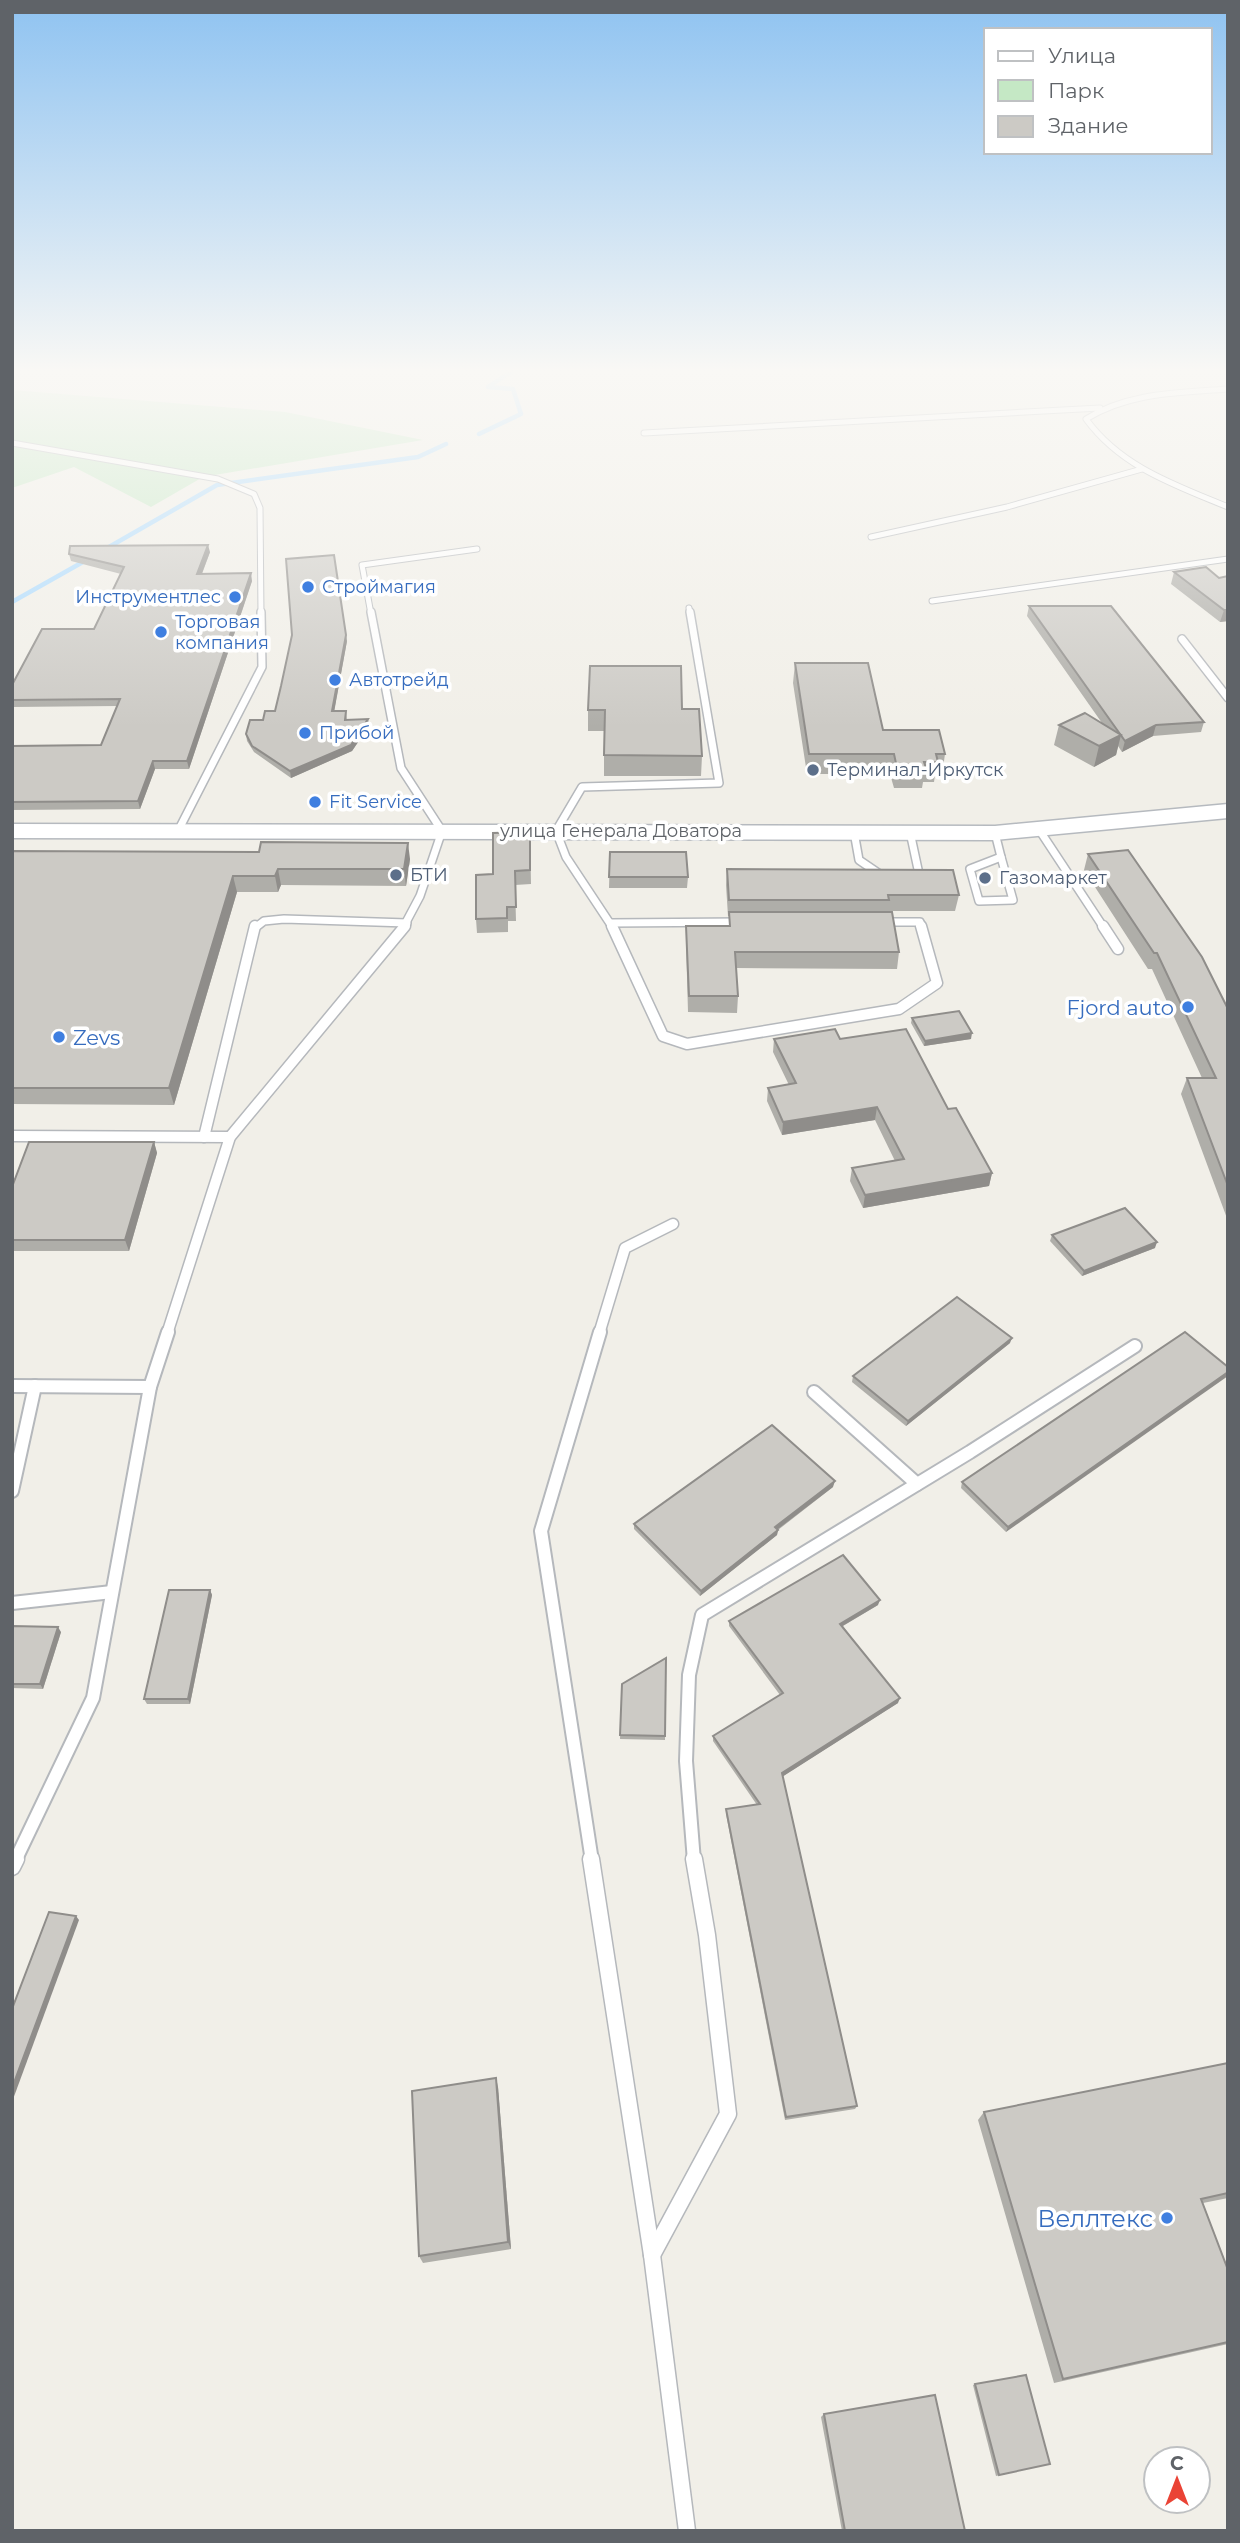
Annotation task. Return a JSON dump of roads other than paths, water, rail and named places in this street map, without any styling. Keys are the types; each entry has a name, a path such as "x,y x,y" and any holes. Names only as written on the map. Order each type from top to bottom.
{"street":[{"name":"улица Генерала Доватора","path":"12,831 995,833 1107,824 1180,812 1228,811"}],"lane":[{"path":"178,831 262,667 260,508 254,494 244,490"},
{"path":"871,537 928,527 1074,490"},
{"path":"1188,490 1228,507"},
{"path":"12,1867 93,1698 150,1387 230,1137 407,923 420,897 442,831 401,768 362,565 477,549"},
{"path":"932,601 1228,559"},
{"path":"689,608 719,782 582,787 556,831 566,857 611,923 663,1036 687,1044 899,1009 937,983 920,922 866,922"},
{"path":"1182,639 1228,698"},
{"path":"1040,831 1118,949"},
{"path":"854,832 859,860 881,875 919,874 910,832"},
{"path":"995,833 1013,900 979,901 970,869 1001,857"},
{"path":"204,1137 255,926 264,921 284,919 407,923"},
{"path":"611,923 746,922"},
{"path":"12,1136 230,1137"},
{"path":"673,1224 625,1248 541,1531 652,2255 687,2531"},
{"path":"652,2255 728,2114 707,1935 691,1843 686,1760 689,1675 702,1615 917,1484 1135,1346"},
{"path":"12,1386 150,1387"},
{"path":"12,1491 35,1386"},
{"path":"814,1392 917,1484"},
{"path":"12,1603 113,1592"}],"waterway":[{"path":"102,551 209,490"},
{"path":"12,602 90,558"}],"place":[{"name":"Строймагия","path":"308,587"},
{"name":"Инструментлес","path":"235,597"},
{"name":"Торговая компания","path":"161,632"},
{"name":"Автотрейд","path":"335,680"},
{"name":"Прибой","path":"305,733"},
{"name":"Терминал-Иркутск","path":"813,770"},
{"name":"Fit Service","path":"315,802"},
{"name":"БТИ","path":"396,875"},
{"name":"Газомаркет","path":"985,878"},
{"name":"Fjord auto","path":"1188,1007"},
{"name":"Zevs","path":"59,1037"},
{"name":"Веллтекс","path":"1167,2218"}]}
